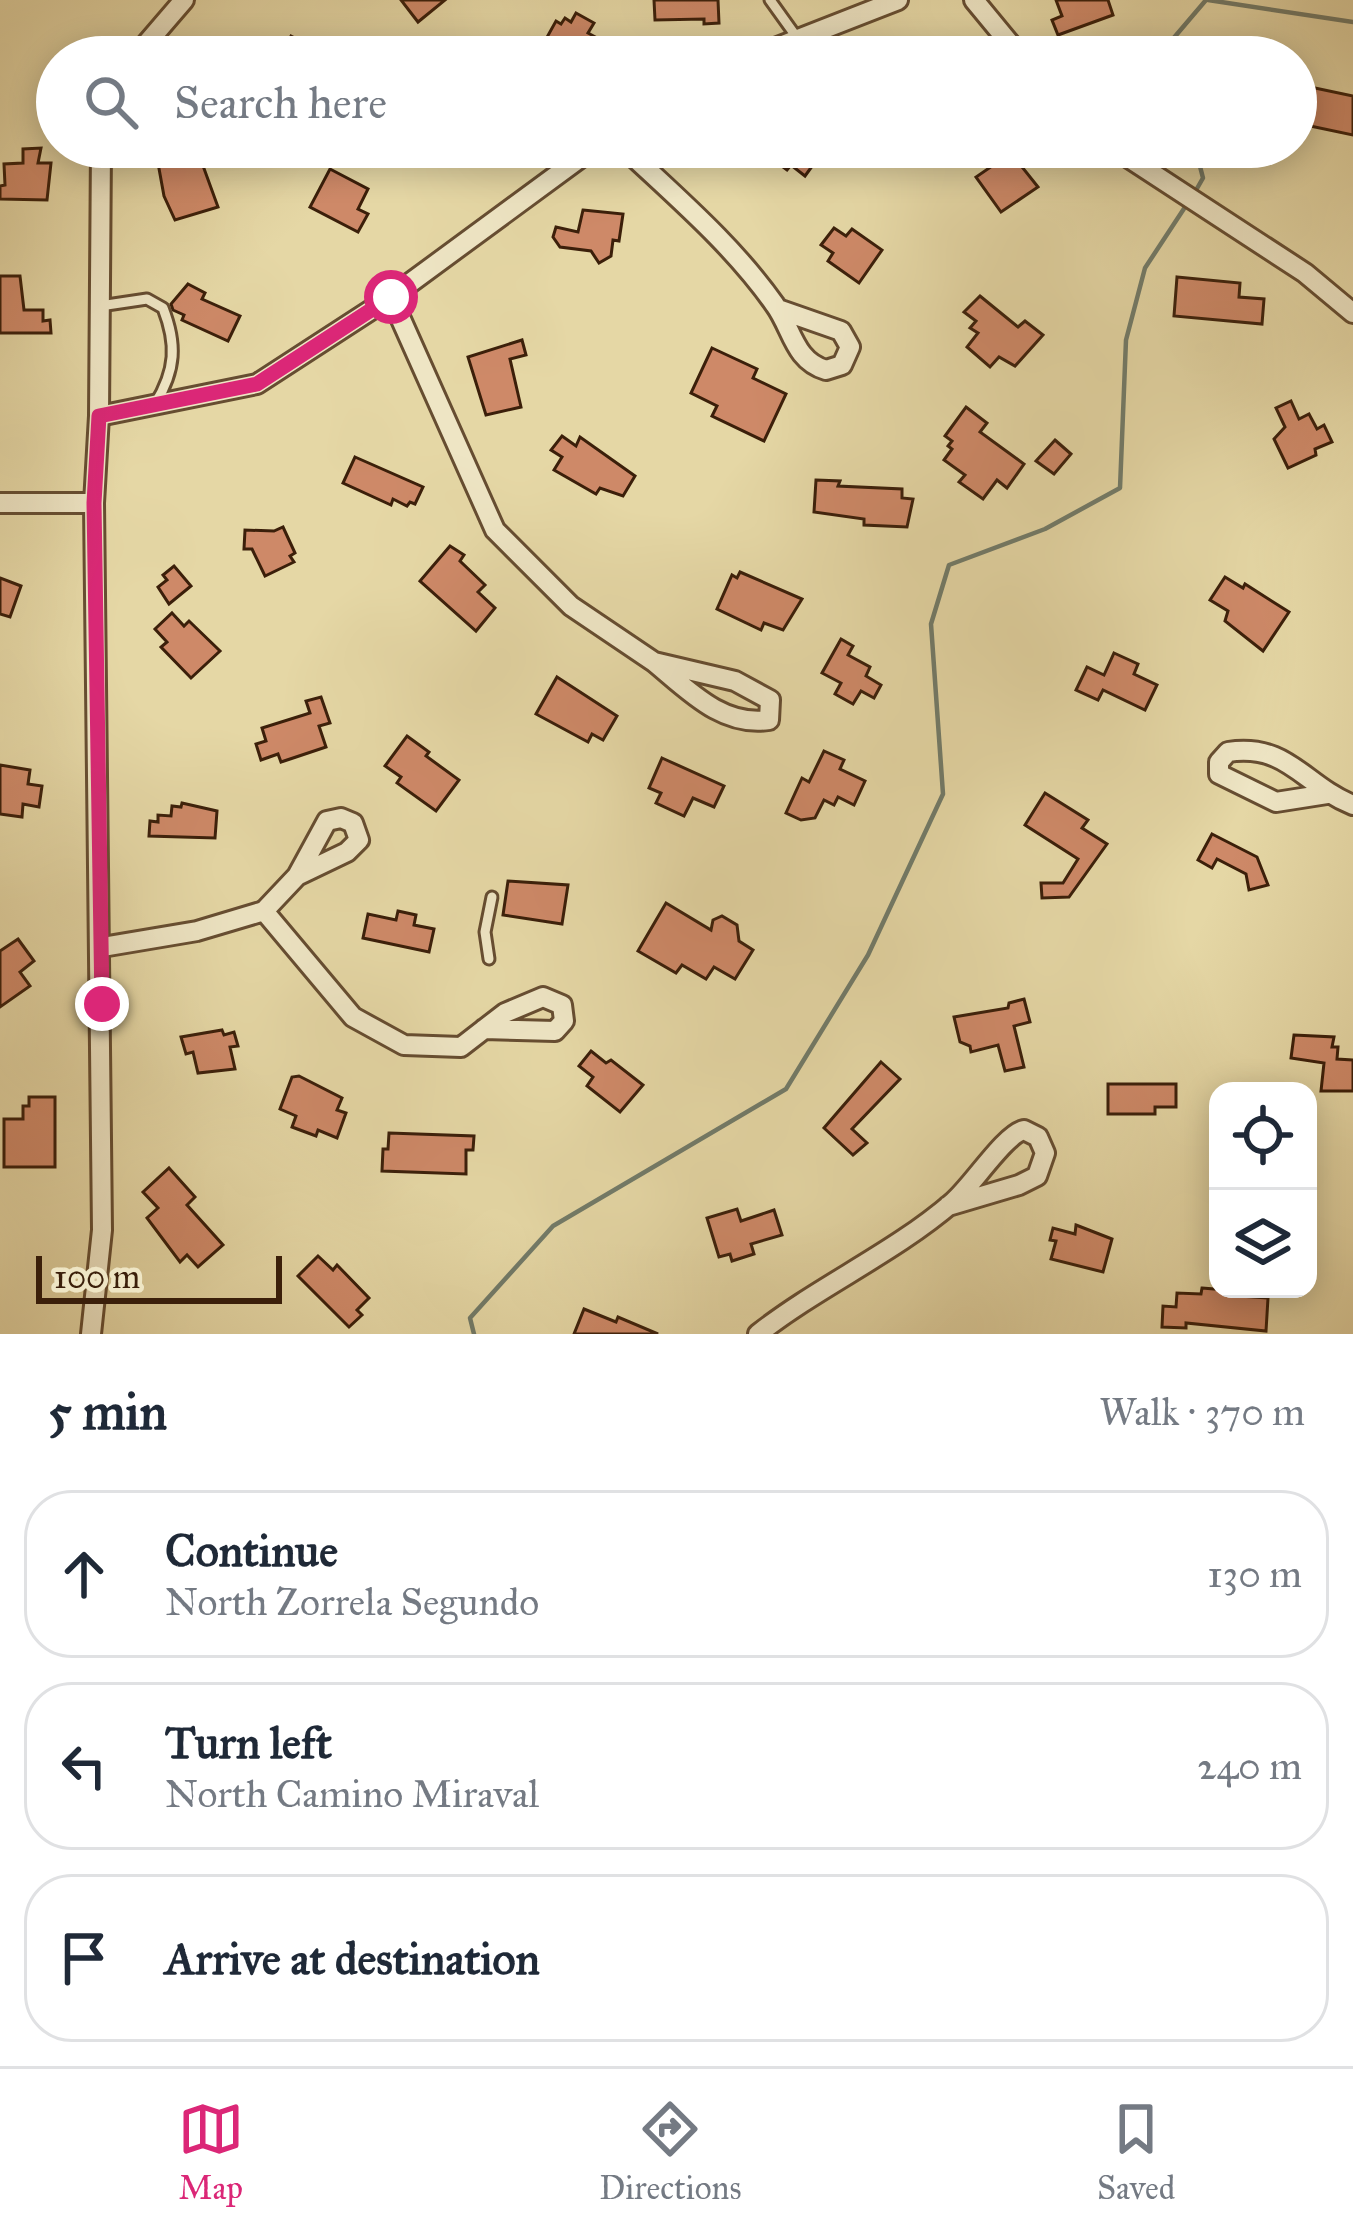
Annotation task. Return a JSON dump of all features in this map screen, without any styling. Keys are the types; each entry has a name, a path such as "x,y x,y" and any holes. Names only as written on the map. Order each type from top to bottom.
{"street":[{"path":"153,36 184,0"},
{"path":"806,36 898,0"},
{"path":"974,0 1004,36"},
{"path":"91,1334 102,1230 94,503 100,168"},
{"path":"99,416 257,384 391,297 566,168"},
{"path":"645,168 706,225 778,309"},
{"path":"1144,168 1306,273 1353,313"},
{"path":"391,297 495,530 571,606 654,662 707,706 747,723 770,720 770,700 735,681 654,662"},
{"path":"0,503 94,503"},
{"path":"1327,794 1276,802 1219,774 1219,762 1228,752 1254,748 1291,762 1327,794 1353,805"},
{"path":"102,947 197,931 264,911 298,875"},
{"path":"264,911 353,1017 404,1045 461,1047 484,1029"},
{"path":"758,1334 948,1206 987,1168 1011,1135 1024,1130 1038,1137 1044,1161 1037,1176 948,1206"}],"lane":[{"path":"770,0 796,36"},
{"path":"100,306 147,299 163,308 175,351 154,405"},
{"path":"489,959 485,932 492,897"}],"building":[{"path":"401,0 445,0 418,22"},
{"path":"654,0 718,0 719,23 655,20"},
{"path":"1056,0 1108,0 1113,15 1058,35 1052,20 1062,16"},
{"path":"576,13 594,23 588,33 594,36 548,36 556,21 571,22"},
{"path":"1317,88 1353,96 1353,135 1317,127"},
{"path":"36,148 36,168 50,168 47,200 0,199 4,164 23,163 23,149"},
{"path":"159,168 204,168 218,207 175,220"},
{"path":"989,168 1023,168 1038,187 1001,212 976,177"},
{"path":"330,169 368,189 358,209 368,214 358,232 310,207"},
{"path":"583,210 623,214 619,241 613,240 611,256 599,263 591,251 560,247 553,237 556,227 578,232"},
{"path":"834,228 846,236 852,229 882,250 859,283 828,261 833,253 821,245"},
{"path":"0,276 20,276 24,310 43,310 43,321 50,320 51,333 0,333"},
{"path":"1177,277 1240,283 1239,297 1264,299 1262,324 1174,316"},
{"path":"188,284 205,293 202,299 240,316 228,341 182,320 184,315 173,310 171,304"},
{"path":"980,296 1018,327 1025,321 1043,335 1015,366 999,357 990,367 967,347 978,333 970,328 976,321 964,312"},
{"path":"522,340 526,355 510,359 521,407 486,415 468,357"},
{"path":"712,348 757,369 753,378 786,394 764,441 712,416 717,406 691,393"},
{"path":"1291,401 1299,419 1309,414 1317,429 1324,425 1332,442 1288,468 1274,439 1285,427 1276,408"},
{"path":"966,407 987,423 980,432 1024,464 1007,488 997,480 983,499 959,482 965,475 944,460 952,449 948,446 952,441 945,436"},
{"path":"562,436 576,446 580,437 635,476 623,496 600,488 596,494 554,470 562,457 551,450"},
{"path":"1055,440 1071,454 1054,474 1036,461"},
{"path":"355,457 423,487 415,504 407,506 393,499 391,505 343,483"},
{"path":"816,480 840,481 838,486 902,489 902,498 913,499 907,527 864,525 864,519 814,512"},
{"path":"283,527 295,553 290,556 294,562 265,576 252,549 244,549 245,530"},
{"path":"450,546 464,555 460,561 485,585 478,592 495,608 476,631 420,581"},
{"path":"174,566 191,586 169,604 158,587"},
{"path":"740,572 802,599 783,630 764,623 761,630 717,609 732,575 737,578"},
{"path":"1225,577 1289,612 1263,651 1225,621 1228,611 1210,600"},
{"path":"0,578 21,586 10,617 0,614"},
{"path":"172,613 184,626 189,621 220,651 191,678 161,647 167,642 155,629"},
{"path":"841,639 853,646 848,655 870,667 866,676 881,685 874,698 861,691 853,704 835,694 841,683 822,673"},
{"path":"1114,653 1138,664 1134,674 1157,685 1145,710 1103,690 1098,700 1076,690 1087,667 1104,675"},
{"path":"557,677 617,716 603,740 592,734 588,742 536,714"},
{"path":"321,697 330,723 319,726 326,747 281,762 278,754 261,760 256,744 266,741 262,728 310,713 306,701"},
{"path":"407,736 459,780 436,811 397,783 401,777 385,766"},
{"path":"824,751 844,760 840,769 865,781 854,805 838,797 834,805 824,800 815,818 801,820 786,813 802,778 809,782"},
{"path":"662,758 724,786 714,807 693,798 684,816 656,803 661,793 649,788"},
{"path":"0,765 30,770 28,784 42,786 39,807 23,804 22,817 0,814"},
{"path":"1045,793 1088,820 1082,828 1107,844 1069,897 1042,898 1041,883 1063,883 1078,859 1025,825"},
{"path":"182,803 217,811 215,838 149,836 150,821 158,822 158,815 171,816 172,806"},
{"path":"1212,834 1257,857 1268,885 1249,890 1246,874 1217,859 1212,868 1198,860"},
{"path":"508,881 568,885 562,924 503,915"},
{"path":"666,903 711,930 713,920 722,916 737,925 739,941 753,950 735,979 714,967 706,979 682,965 676,973 638,951"},
{"path":"398,911 416,915 414,925 434,929 429,952 363,938 368,914 396,920"},
{"path":"18,939 34,961 20,972 30,986 0,1007 0,951"},
{"path":"1024,999 1030,1022 1014,1026 1024,1067 1005,1071 998,1045 971,1052 970,1046 960,1042 954,1017 1008,1008 1009,1003"},
{"path":"222,1030 224,1035 234,1032 238,1046 230,1047 235,1069 198,1073 193,1052 186,1054 181,1037"},
{"path":"1294,1035 1334,1037 1337,1059 1353,1060 1353,1091 1321,1091 1324,1063 1291,1058"},
{"path":"591,1051 643,1085 620,1112 587,1086 593,1077 579,1066"},
{"path":"881,1062 900,1079 852,1129 867,1143 853,1155 824,1128"},
{"path":"299,1076 342,1098 337,1110 346,1113 337,1138 292,1127 296,1116 280,1109 292,1077"},
{"path":"1108,1084 1176,1084 1176,1107 1155,1107 1155,1114 1108,1114"},
{"path":"29,1097 55,1097 55,1167 4,1167 4,1119 23,1119"},
{"path":"389,1133 474,1136 473,1150 466,1150 466,1174 382,1171"},
{"path":"169,1168 195,1197 187,1205 223,1245 198,1267 187,1255 180,1262 147,1218 158,1208 143,1192"},
{"path":"737,1209 741,1221 774,1210 782,1235 751,1244 754,1254 732,1261 730,1254 719,1257 707,1218"},
{"path":"1076,1225 1112,1239 1103,1272 1051,1259 1056,1241 1050,1240 1053,1228 1075,1234"},
{"path":"318,1256 333,1270 337,1265 369,1298 357,1310 362,1315 349,1327 298,1276"},
{"path":"1202,1288 1209,1289 1209,1298 1268,1298 1266,1331 1186,1323 1186,1328 1162,1327 1163,1306 1176,1307 1177,1293 1201,1294"},
{"path":"584,1309 616,1322 618,1317 658,1334 574,1334"}],"waterway":[{"path":"1175,36 1206,0"},
{"path":"1208,0 1353,22"},
{"path":"1195,192 1203,178 1200,168"},
{"path":"474,1334 470,1318 553,1226 786,1089 868,955 943,794 931,624 949,565 1045,529 1120,488 1126,340 1145,268 1189,201"}],"route":[{"path":"102,1004 94,503 99,416 257,384 391,297"}]}
